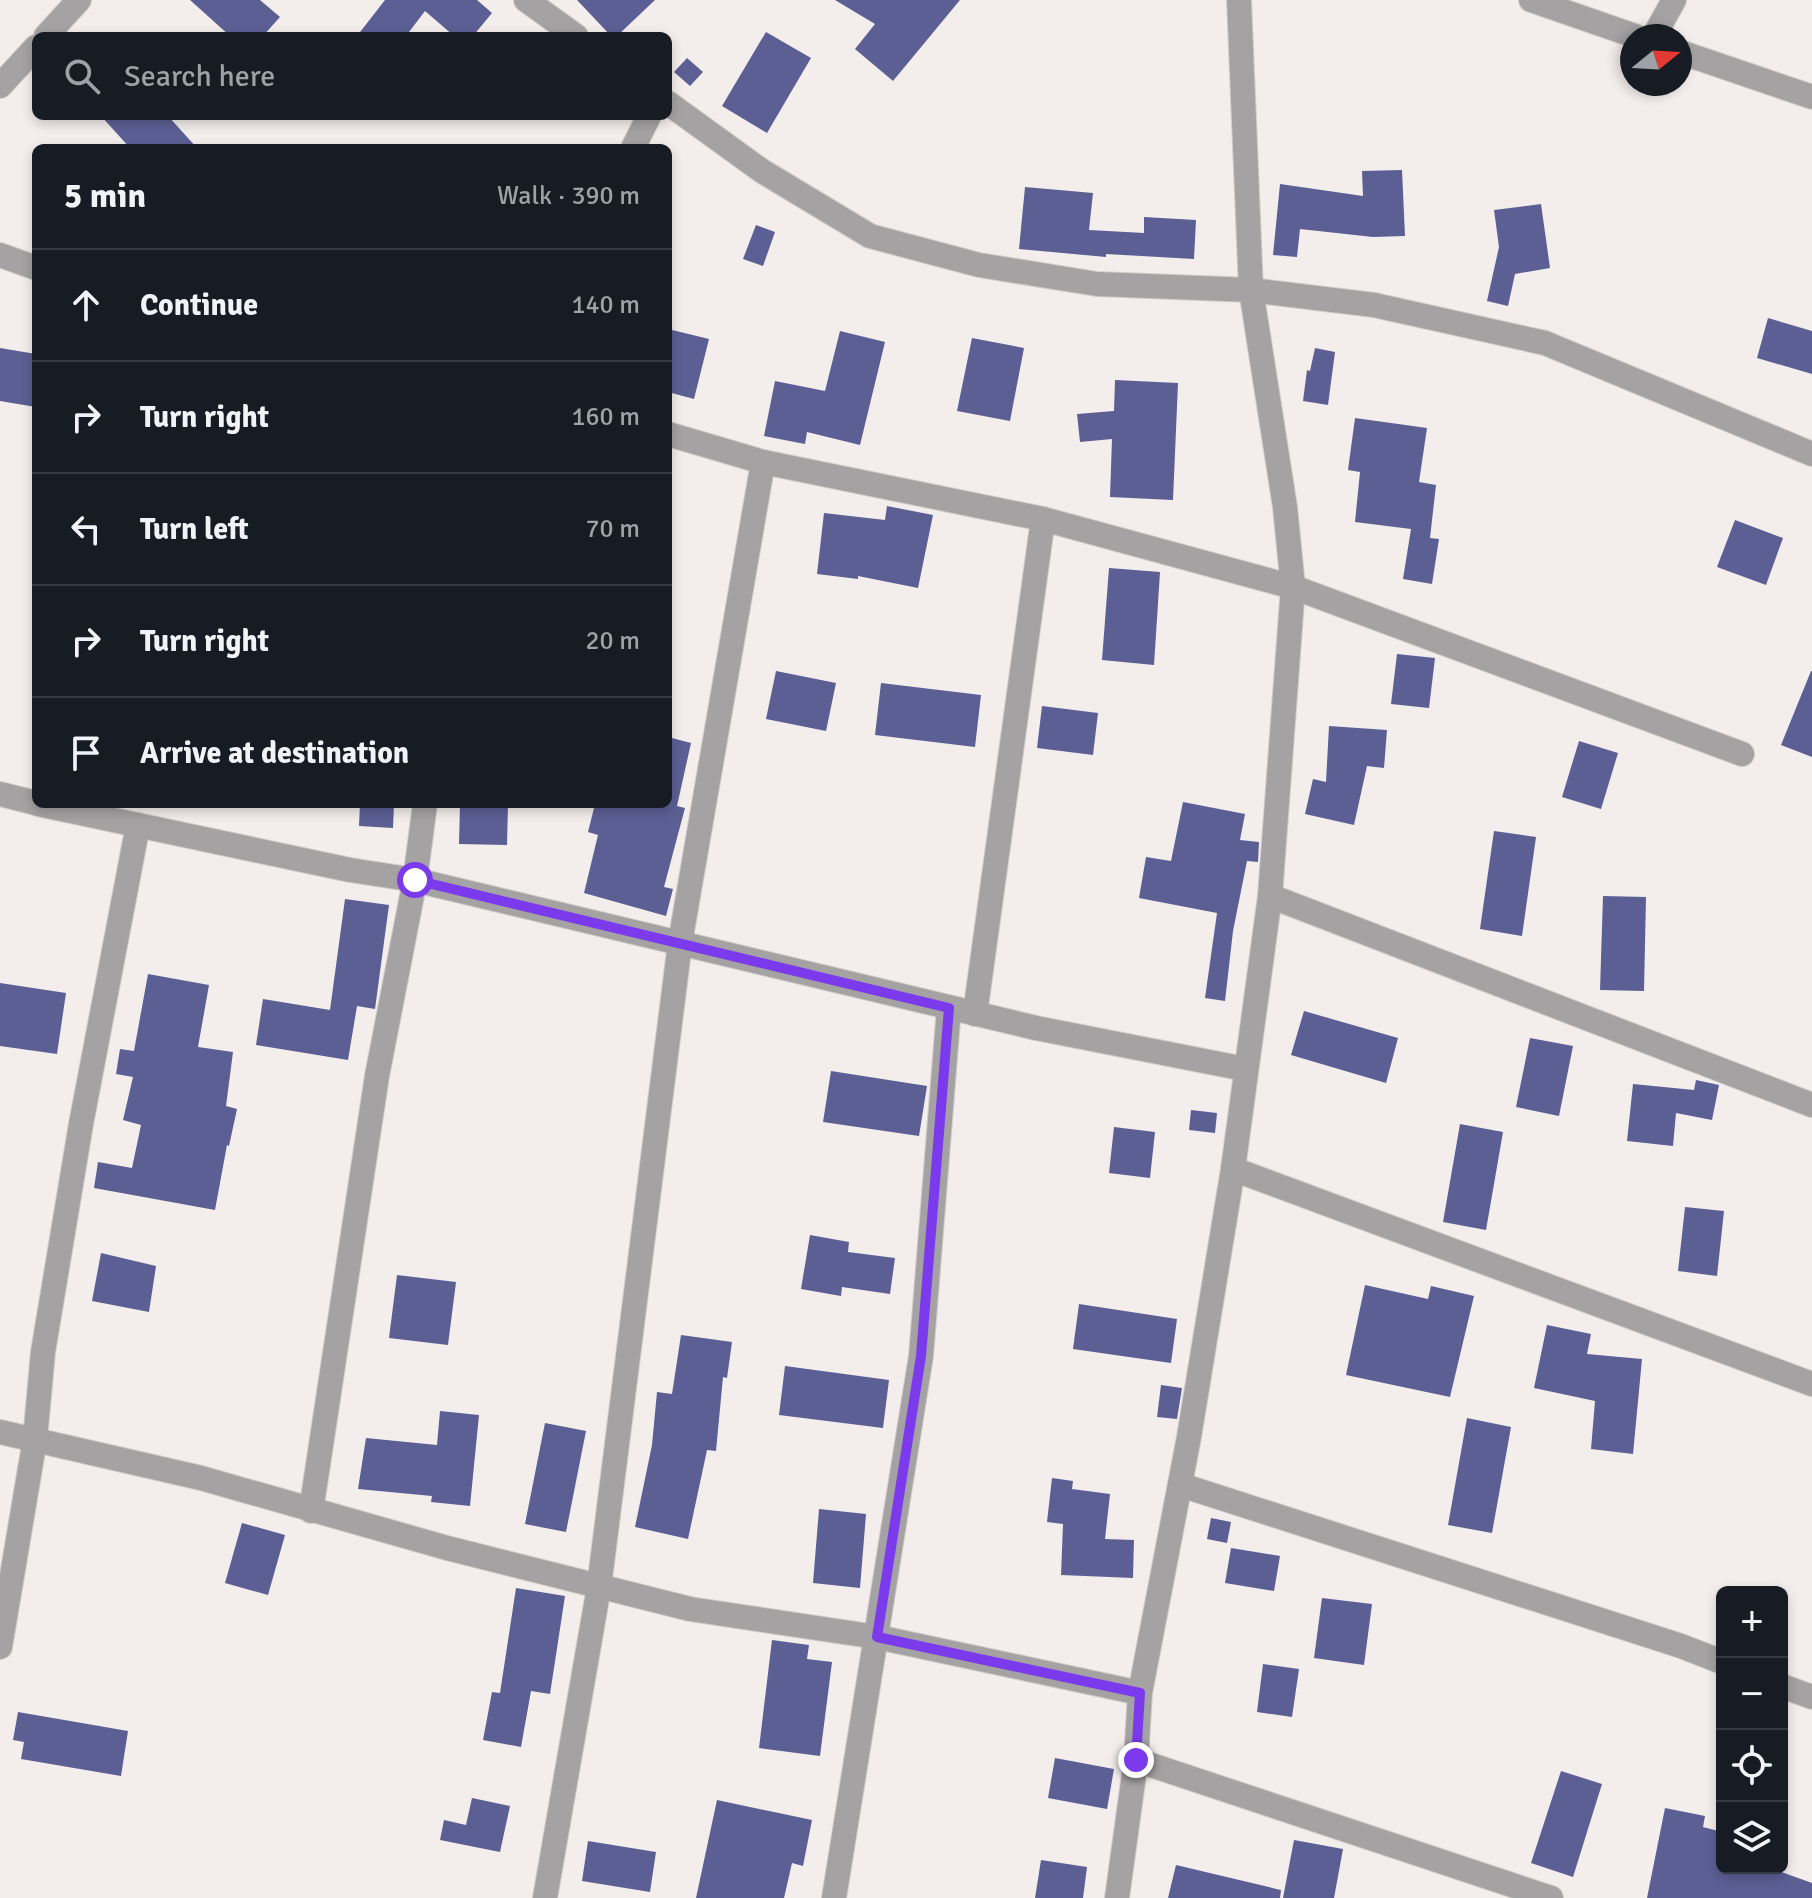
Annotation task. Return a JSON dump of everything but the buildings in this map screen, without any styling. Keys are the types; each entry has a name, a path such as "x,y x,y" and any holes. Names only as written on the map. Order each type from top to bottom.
{"street":[{"path":"526,0 570,32"},
{"path":"1117,1898 1136,1760 1140,1693 1181,1485 1233,1169 1270,896 1293,587 1285,507 1251,290 1239,0"},
{"path":"1531,0 1620,31"},
{"path":"1661,24 1674,0"},
{"path":"49,32 74,2"},
{"path":"0,86 32,51"},
{"path":"1692,56 1812,97"},
{"path":"672,106 762,171 870,236 979,265 1097,284 1251,290 1374,305 1545,343 1812,454"},
{"path":"635,144 647,120"},
{"path":"0,255 32,267"},
{"path":"672,435 763,462 1043,519 1293,587 1742,754"},
{"path":"545,1898 599,1587 680,943 763,462"},
{"path":"975,1014 1043,519"},
{"path":"0,794 32,803"},
{"path":"56,808 350,870 415,880 975,1014 1245,1069"},
{"path":"311,1511 377,1076 415,880 424,808"},
{"path":"0,1647 35,1439 43,1352 138,825"},
{"path":"1270,896 1812,1105"},
{"path":"834,1898 921,1356 949,1008"},
{"path":"1233,1169 1812,1384"},
{"path":"0,1432 201,1478 311,1511 690,1609 877,1637 1140,1693"},
{"path":"1181,1485 1716,1660"},
{"path":"1788,1688 1812,1697"},
{"path":"1136,1760 1551,1898"}],"route":[{"path":"415,880 949,1008 921,1356 877,1637 1140,1693 1136,1760"}]}
